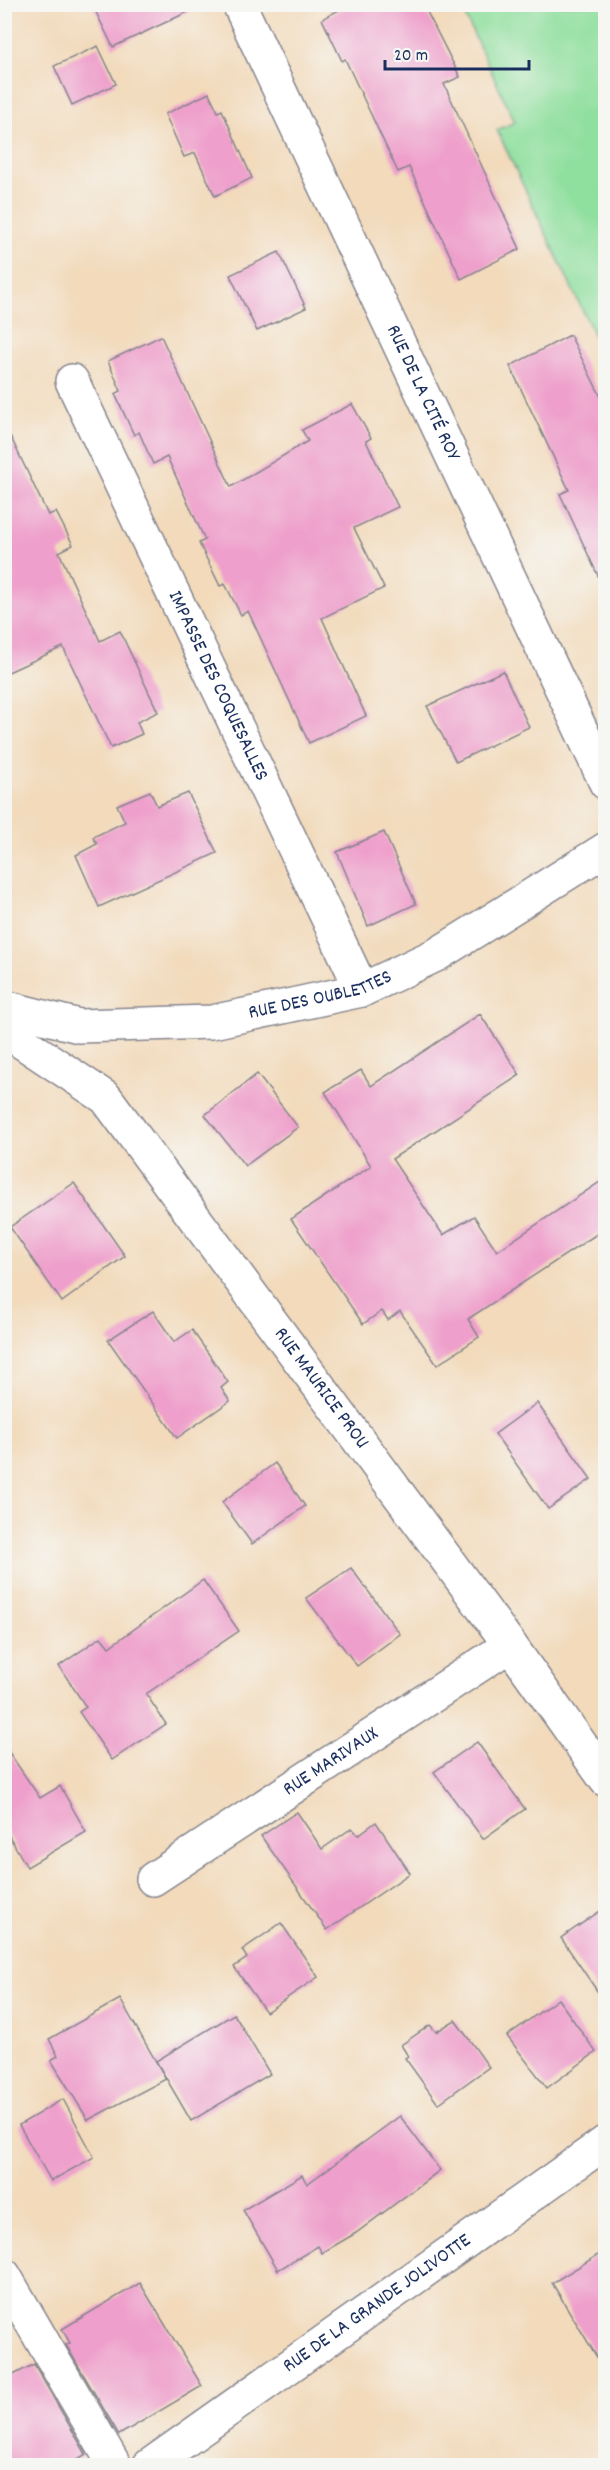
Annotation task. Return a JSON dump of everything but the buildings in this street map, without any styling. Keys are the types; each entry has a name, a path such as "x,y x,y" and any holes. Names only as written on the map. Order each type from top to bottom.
{"street":[{"name":"RUE DE LA CITÉ ROY","path":"238,4 606,783"},
{"name":"IMPASSE DES COQUESALLES","path":"72,381 362,990"},
{"name":"RUE DES OUBLETTES","path":"4,1007 79,1026 212,1022 362,990 438,954 606,849"},
{"name":"RUE MAURICE PROU","path":"4,1030 106,1098 510,1645 606,1780"},
{"name":"RUE MARIVAUX","path":"153,1879 510,1645"},
{"name":"RUE DE LA GRANDE JOLIVOTTE","path":"149,2466 606,2142"},
{"path":"4,2275 115,2466"}],"green space":[{"path":"460,5 605,5 605,358 497,130 515,122"}]}
